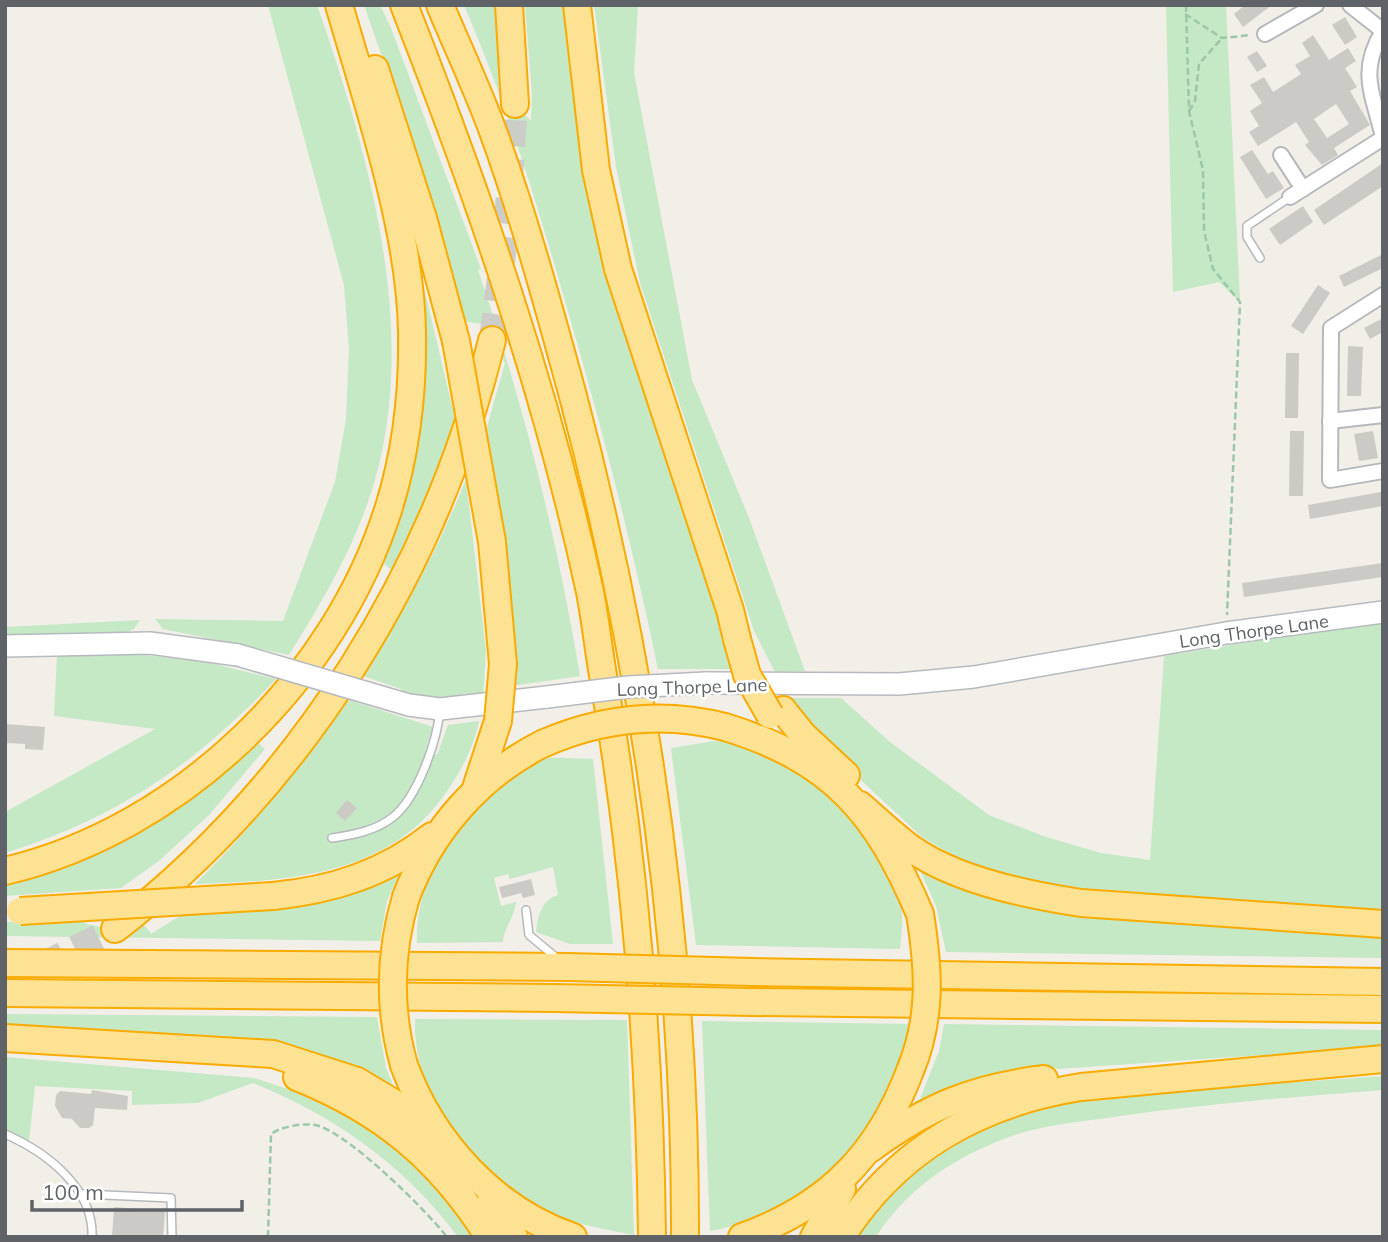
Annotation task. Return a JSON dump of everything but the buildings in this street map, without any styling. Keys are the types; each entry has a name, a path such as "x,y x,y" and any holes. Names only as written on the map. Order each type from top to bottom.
{"highway":[{"path":"5,871 55,855 141,815 182,788 250,731 328,636 365,568 384,520 404,446 412,332 407,269 386,178 339,5"},
{"path":"351,5 402,150 456,341 492,542 503,664 498,721 475,790"},
{"path":"404,5 459,147 531,367 590,593 614,742 639,939 647,1043 652,1237"},
{"path":"440,5 498,146 549,306 605,519 648,737 676,976 685,1237"},
{"path":"509,5 515,104"},
{"path":"578,5 596,170 618,269 740,638 747,675 776,712 804,762"},
{"path":"115,929 163,892 256,795 308,730 378,626 418,550 449,481 492,340"},
{"path":"776,712 873,800 956,870"},
{"path":"443,1140 421,1105 404,1065 396,1029 391,970 406,897 427,853 475,790 501,768 542,744 583,728 625,719 669,718 725,727 769,742 804,762 911,848 985,883 1040,897 1081,904 1383,925"},
{"path":"814,1237 894,1109 922,1043 928,1010 927,960 920,914 898,861 860,805"},
{"path":"13,911 307,893 368,876 414,850 448,824"},
{"path":"5,963 568,967 1383,982"},
{"path":"5,993 1383,1009"},
{"path":"5,1038 190,1050 233,1049 273,1054 311,1064 357,1082 392,1102 443,1140 485,1184 515,1208 563,1233"},
{"path":"190,1050 298,1077 344,1097 374,1116 437,1166 469,1204 489,1237"},
{"path":"742,1237 779,1222 832,1189 865,1155 928,1110 989,1087 1118,1072 1255,1069 1383,1059"},
{"path":"841,1237 874,1191 905,1162 942,1135 995,1107 1044,1092 1183,1079 1255,1069"},
{"path":"485,1184 514,1237"}],"main road":[{"name":"Long Thorpe Lane","path":"5,646 150,643 238,656 409,705 440,709 628,687 706,683 831,686 962,679 1050,666 1226,633 1383,612"}],"street":[{"path":"1265,34 1316,5"},
{"path":"1281,155 1296,193 1383,137 1367,73 1371,54 1383,31 1350,5"},
{"path":"1383,295 1331,328 1330,480 1383,471"},
{"path":"1330,421 1383,415"}],"lane":[{"path":"1260,258 1247,237 1247,226 1296,193"},
{"path":"332,838 354,835 393,817 406,801 431,753 440,709"},
{"path":"526,910 529,935 568,967"},
{"path":"5,1134 26,1143 83,1194 91,1213 92,1237"},
{"path":"83,1194 171,1198 172,1237"}],"path":[{"path":"1186,5 1189,111 1203,170 1204,231 1213,269 1240,302 1226,633"},
{"path":"1185,14 1222,38 1265,34"},
{"path":"1189,111 1195,101 1199,64 1222,38"},
{"path":"268,1237 271,1134 317,1125 393,1180 429,1213 447,1237"}],"green space":[{"path":"268,5 317,5 337,63 371,186 383,250 390,313 391,377 384,439 369,499 344,560 289,655 163,629 155,619 283,621 335,482 346,419 349,350 344,285"},
{"path":"364,5 380,5 391,28 481,269 478,270 510,370 537,471 561,573 580,676 512,686 485,434 505,363 482,324 462,321 402,114"},
{"path":"464,5 494,5 504,93 531,121 532,95 525,5 566,5 701,554 734,669 658,669 616,488 556,269 507,117"},
{"path":"594,5 638,5 634,73 692,380 749,518 805,671 775,672 754,631 640,283 616,167"},
{"path":"1166,5 1226,5 1240,302 1219,282 1173,292"},
{"path":"420,271 456,423 433,487 392,570 382,562"},
{"path":"466,479 486,651 483,697 442,701 399,694 401,689 363,676 419,580"},
{"path":"140,620 134,629 124,633 5,636 5,627"},
{"path":"1383,620 1383,911 1048,885 1007,876 959,859 922,837 807,730 788,698 841,698 890,742 989,815 1046,837 1101,853 1150,860 1164,656"},
{"path":"135,654 206,662 276,679 216,737 153,785 83,823 5,853 5,812 155,729 54,716 57,655"},
{"path":"349,700 433,727 425,751 437,755 448,725 479,721 465,761 443,797 419,824 392,844 363,859 298,876 195,884 276,795"},
{"path":"721,740 773,759 796,772 819,787 857,824 887,870 898,895 902,916 900,949 696,945 671,748"},
{"path":"257,742 265,749 209,815 160,860 121,888 5,896 5,886 75,863 140,830 200,789"},
{"path":"554,758 593,759 613,944 570,944 536,932 544,905 558,895 553,867 510,879 508,874 494,878 501,906 516,902 503,942 417,943 418,919 430,874 441,853 469,815 508,780 535,762"},
{"path":"402,868 387,901 380,941 5,936 5,922 83,918 86,924 128,932 142,922 151,934 183,914 272,907"},
{"path":"922,868 984,895 1050,910 1118,918 1383,935 1383,958 946,952 936,906 920,870"},
{"path":"5,1014 377,1017 386,1068 399,1099 365,1079 138,1036 5,1025"},
{"path":"415,1019 627,1020 634,1235 555,1215 527,1201 501,1183 477,1161 438,1109 425,1080 417,1050"},
{"path":"702,1021 912,1024 890,1091 859,1141 839,1163 817,1183 766,1214 710,1231"},
{"path":"944,1024 1383,1030 1383,1047 997,1073 965,1082 918,1104 939,1051"},
{"path":"5,1057 254,1078 322,1100 361,1121 424,1170 476,1237 458,1237 416,1188 366,1145 311,1110 253,1083 198,1103 132,1105 132,1091 35,1086 29,1141 5,1130"},
{"path":"1383,1076 1383,1090 1180,1108 1061,1124 1021,1133 970,1154 934,1176 903,1203 876,1237 853,1237 876,1205 947,1143 994,1119 1075,1098"}],"tunnel":[{"path":"492,340 507,222 515,104"},
{"path":"5,983 115,929"}]}
